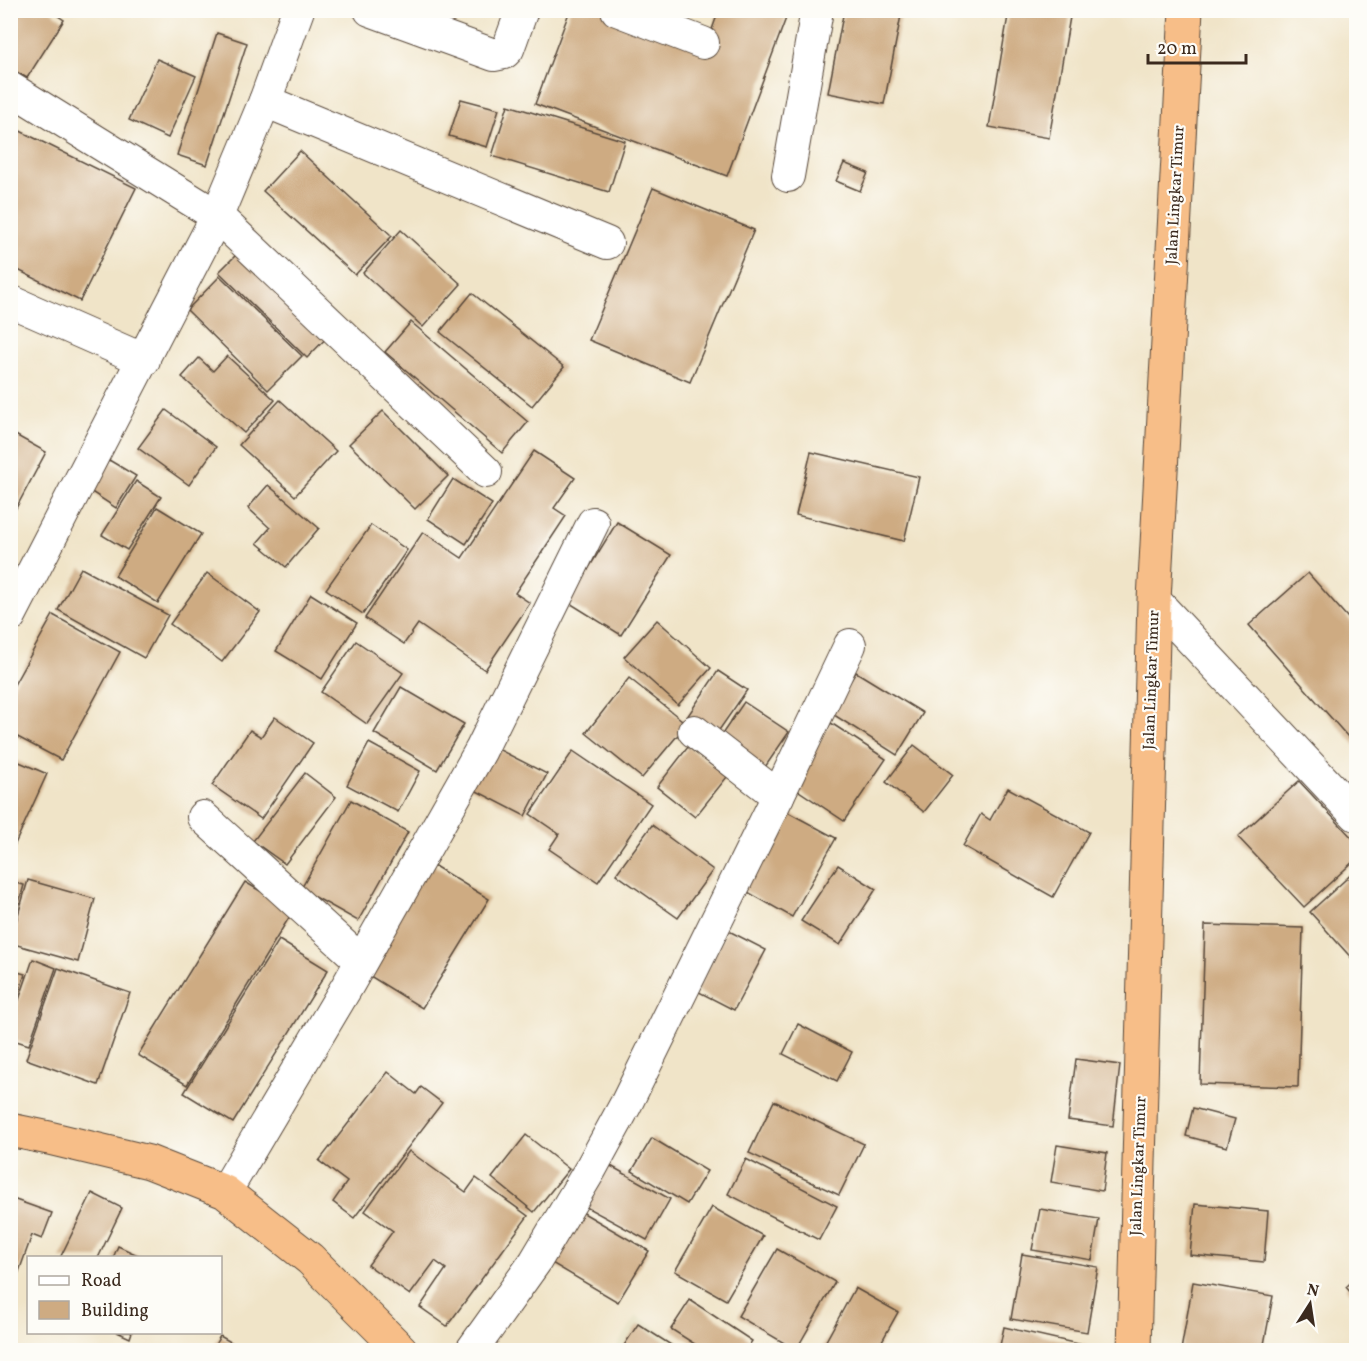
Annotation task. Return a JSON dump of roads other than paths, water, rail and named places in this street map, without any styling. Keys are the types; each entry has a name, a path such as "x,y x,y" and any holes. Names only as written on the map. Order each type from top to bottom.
{"highway":[{"name":"Jalan Lingkar Timur","path":"1134,1350 1154,600 1186,10"},
{"path":"10,1130 149,1162 225,1192 310,1259 401,1350"}],"street":[{"path":"10,616 218,216 265,101 298,10"},
{"path":"370,10 494,55 504,53 508,49 522,10"},
{"path":"617,10 703,43"},
{"path":"788,176 817,10"},
{"path":"10,88 218,216 486,472"},
{"path":"265,101 607,243"},
{"path":"10,301 144,360"},
{"path":"225,1192 361,961 481,750 593,523"},
{"path":"1154,600 1356,814"},
{"path":"472,1350 535,1262 601,1151 778,796 850,645"},
{"path":"694,731 778,796"},
{"path":"203,817 361,961"}]}
